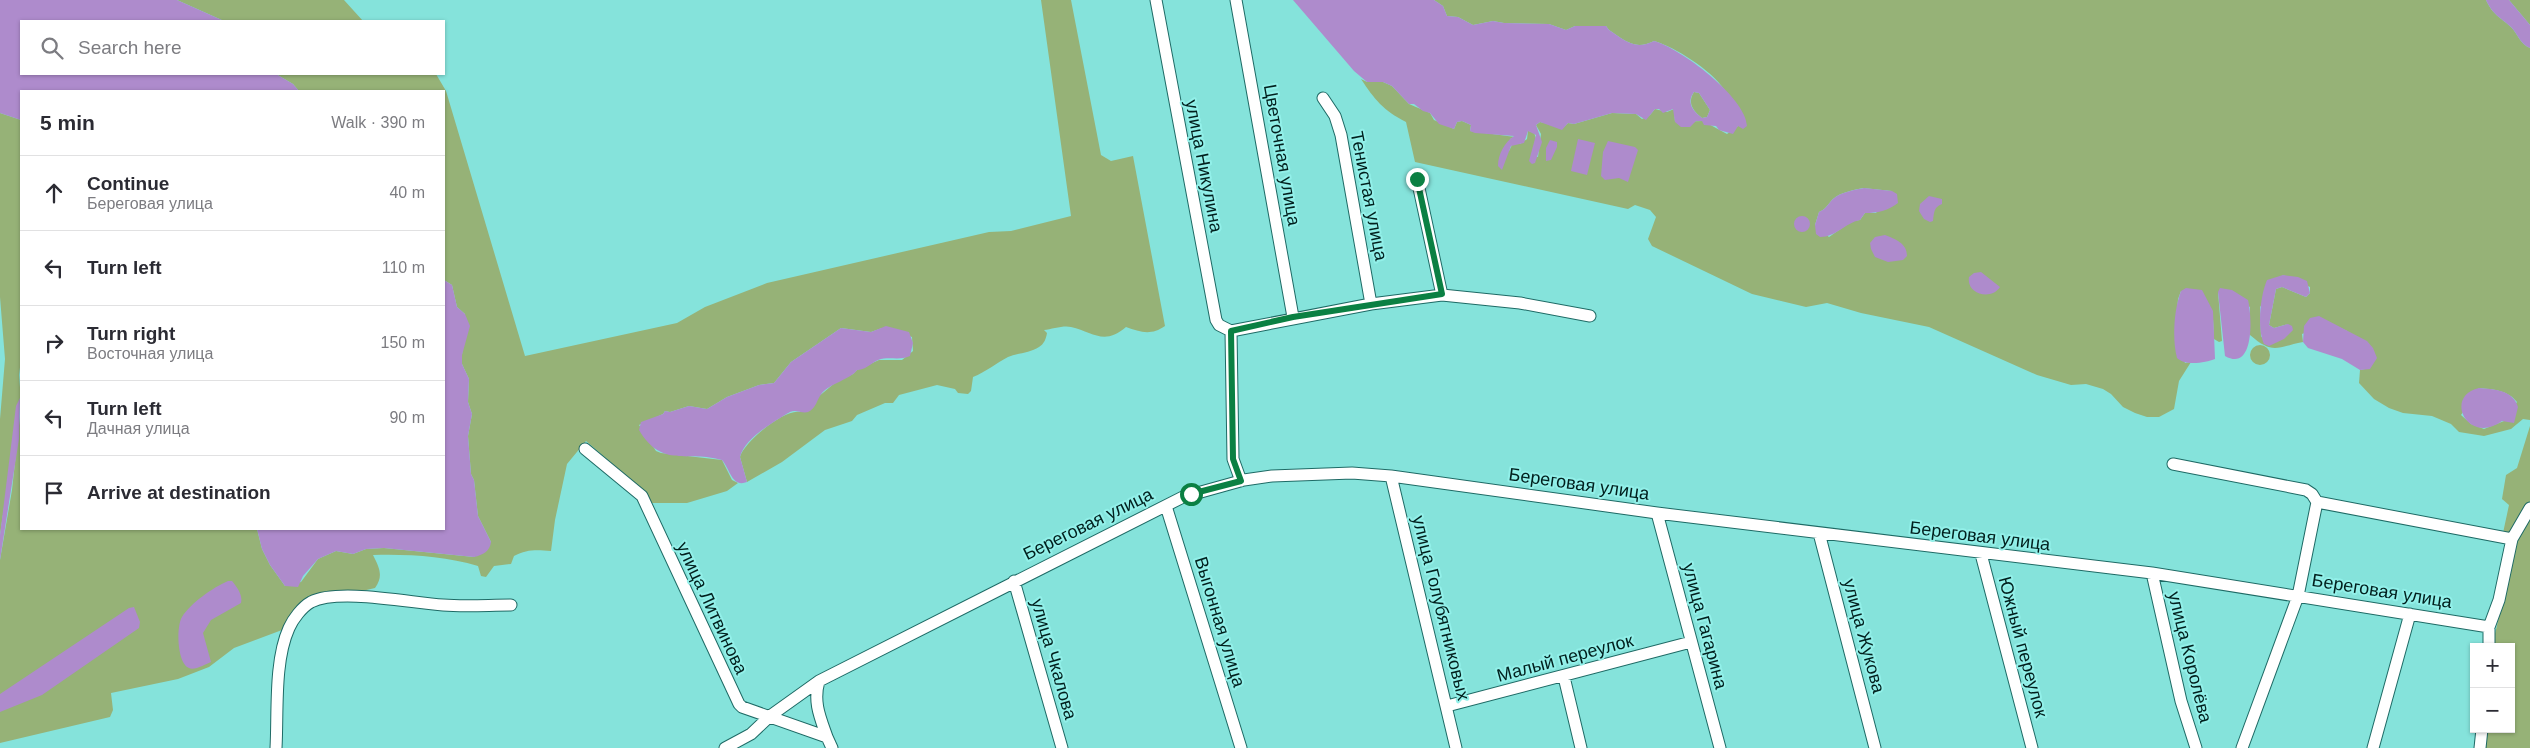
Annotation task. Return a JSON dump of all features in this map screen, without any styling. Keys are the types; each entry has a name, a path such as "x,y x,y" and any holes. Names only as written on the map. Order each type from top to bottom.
{"street":[{"name":"улица Никулина","path":"1156,0 1216,320 1219,325 1231,331"},
{"name":"Цветочная улица","path":"1236,0 1293,317"},
{"name":"Тенистая улица","path":"1323,98 1335,116 1341,135 1371,304"},
{"path":"1417,179 1442,294"},
{"path":"1241,481 1233,459 1231,331 1293,317 1442,294 1520,303 1590,316"},
{"name":"улица Литвинова","path":"585,449 642,496 736,700 742,707 827,737"},
{"path":"2173,464 2306,490 2312,494 2317,502 2298,596 2242,748"},
{"name":"Береговая улица","path":"725,748 751,734 770,716 819,681 1014,581 1191,494 1241,481 1304,474 1391,476 1658,513 1981,554 2152,573 2489,627"},
{"name":"улица Голубятниковых","path":"1391,476 1456,748"},
{"path":"2317,502 2512,539"},
{"name":"Выгонная улица","path":"1166,506 1241,748"},
{"path":"2489,643 2489,627 2499,600 2512,539 2530,508"},
{"name":"улица Гагарина","path":"1658,513 1720,748"},
{"name":"улица Жукова","path":"1819,533 1875,748"},
{"name":"Южный переулок","path":"1981,554 2032,748"},
{"name":"улица Королёва","path":"2152,573 2180,701 2196,748"},
{"name":"улица Чкалова","path":"1014,581 1062,748"},
{"path":"276,748 282,650 290,626 300,612 311,602 332,598 368,598 444,606 511,605"},
{"path":"2373,748 2410,614"},
{"name":"Малый переулок","path":"1446,706 1564,677 1692,642"},
{"path":"1564,677 1581,748"},
{"path":"819,681 816,692 817,710 832,748"},
{"path":"2480,748 2482,733"}],"green space":[{"path":"177,0 344,0 362,20 222,20"},
{"path":"1041,0 1071,0 1101,155 1111,161 1133,156 1165,326 1150,332 1141,332 1126,327 1118,333 1105,337 1068,327 1044,330 1047,335 1041,346 1032,351 1008,357 973,377 971,391 968,394 958,393 955,389 937,385 899,395 893,403 885,403 857,415 852,421 825,430 782,462 747,482 740,457 749,443 766,427 785,415 800,412 836,382 857,370 879,360 902,360 913,351 912,337 882,328 871,332 841,328 791,362 774,383 759,385 727,397 707,409 689,406 670,412 665,411 663,414 639,425 656,451 722,460 732,480 738,483 727,491 687,503 652,503 645,492 586,441 567,464 555,520 551,551 532,550 523,552 514,556 511,564 494,566 486,577 481,576 478,566 453,560 413,555 373,555 380,575 375,588 298,606 282,630 234,648 209,667 178,679 111,693 113,710 110,717 0,743 0,560 12,490 20,416 20,530 257,530 262,549 270,565 285,586 301,582 318,559 336,551 353,554 366,549 384,548 474,557 491,542 478,516 474,480 471,474 468,436 472,414 468,402 469,379 462,364 465,314 457,307 452,285 445,281 445,90 298,90 293,84 278,75 437,75 446,91 525,356 677,323 705,307 767,283 989,232 1011,231 1071,216"},
{"path":"1434,0 2486,0 2494,12 2530,48 2530,420 2523,419 2511,429 2484,436 2459,432 2451,424 2432,416 2403,413 2389,408 2374,399 2359,383 2360,370 2370,368 2347,331 2330,323 2302,334 2303,342 2275,348 2270,347 2250,335 2250,307 2218,292 2222,341 2219,342 2214,339 2213,318 2210,307 2206,303 2181,291 2178,299 2175,339 2185,363 2191,362 2179,381 2174,409 2159,417 2147,417 2123,407 2111,394 2103,389 2086,384 2071,385 2037,375 1929,327 1861,313 1827,303 1806,307 1752,294 1652,246 1648,239 1656,217 1650,210 1635,205 1628,209 1415,162 1406,122 1380,104 1361,79 1367,82 1383,82 1392,86 1409,104 1430,113 1434,120 1454,129 1457,122 1462,121 1471,125 1470,131 1515,137 1510,139 1509,151 1513,143 1520,144 1527,139 1528,131 1534,132 1536,139 1532,156 1538,157 1541,134 1536,125 1540,122 1564,127 1568,123 1574,124 1612,113 1636,114 1642,119 1650,115 1655,109 1667,112 1674,109 1675,122 1703,121 1727,134 1738,126 1729,97 1711,74 1692,60 1663,44 1654,41 1635,45 1625,41 1606,26 1575,26 1566,30 1549,24 1493,21 1473,25 1458,17 1447,16 1443,6","holes":["1863,188 1892,191 1876,213 1865,213 1860,220 1852,221 1829,237 1815,225 1819,212 1833,199 1844,193","2283,275 2310,287 2310,293 2306,297 2282,287 2276,289 2269,325 2274,328 2288,324 2261,337 2260,307","2479,388 2504,393 2517,402 2504,421 2484,429 2471,424 2461,415"]},
{"path":"2509,0 2530,0 2530,25"},
{"path":"1694,92 1699,93 1710,110 1707,117 1702,118 1692,106 1691,100"},
{"path":"0,113 20,120 20,398 0,535 0,419 5,359 0,297"},
{"path":"2260,345 2267,348 2270,355 2267,362 2260,365 2253,362 2250,355 2253,348"},
{"path":"2530,426 2530,501 2512,535 2503,533 2509,505 2502,499 2506,475 2517,468"},
{"path":"2530,516 2530,748 2485,748 2487,733 2515,733 2515,643 2494,643 2494,638 2518,536"}],"shaded area":[{"path":"0,0 177,0 222,20 20,20 20,75 278,75 293,84 298,90 20,90 20,120 0,113"},
{"path":"1293,0 1434,0 1443,6 1447,16 1458,17 1473,25 1493,21 1549,24 1566,30 1575,26 1606,26 1625,41 1641,45 1654,41 1665,45 1695,63 1736,101 1744,114 1747,126 1743,129 1738,126 1733,134 1719,130 1716,126 1704,125 1702,121 1696,121 1690,127 1681,127 1675,122 1673,109 1663,113 1659,109 1655,109 1646,120 1636,114 1612,113 1574,124 1568,123 1562,130 1540,122 1536,125 1542,142 1535,163 1532,164 1529,161 1536,135 1528,131 1524,143 1511,146 1502,170 1498,166 1501,153 1505,145 1514,136 1475,133 1470,131 1471,125 1462,121 1457,122 1454,129 1439,124 1430,113 1423,111 1414,104 1409,104 1392,86 1383,82 1367,82 1354,71","holes":["1694,92 1699,93 1710,110 1707,117 1702,118 1692,106 1691,100"]},
{"path":"2486,0 2509,0 2530,25 2530,48 2494,12"},
{"path":"1578,139 1595,143 1587,175 1571,171"},
{"path":"1550,140 1557,142 1557,147 1551,160 1546,161 1546,148"},
{"path":"1608,141 1635,147 1638,150 1628,182 1619,178 1605,180 1601,176 1603,152"},
{"path":"1864,188 1892,191 1897,194 1898,203 1882,211 1865,213 1860,220 1831,235 1820,237 1816,234 1815,225 1819,212 1840,195"},
{"path":"1929,196 1942,199 1942,204 1936,208 1933,221 1930,222 1924,219 1919,211 1920,204"},
{"path":"1802,216 1810,224 1802,232 1794,224"},
{"path":"1885,235 1903,245 1907,256 1903,260 1888,262 1875,257 1870,243 1875,237"},
{"path":"1981,272 2000,287 1996,291 1991,294 1980,294 1971,288 1969,277 1974,273"},
{"path":"2283,275 2298,277 2307,281 2310,293 2306,297 2282,287 2276,289 2269,325 2274,328 2288,324 2292,326 2293,330 2284,339 2269,346 2264,344 2261,330 2260,312 2263,295 2267,280"},
{"path":"445,281 452,285 457,307 465,314 470,326 462,355 462,364 469,379 468,402 472,414 468,436 471,474 474,480 478,516 491,542 488,550 474,557 384,548 366,549 353,554 336,551 318,559 303,576 298,587 285,586 270,565 262,549 257,530 445,530"},
{"path":"2186,288 2202,290 2213,311 2215,359 2201,363 2190,363 2177,358 2174,333 2175,315 2181,291"},
{"path":"2220,288 2232,290 2248,300 2250,329 2247,350 2242,357 2235,359 2225,356 2218,292"},
{"path":"2319,316 2367,341 2373,348 2377,358 2370,369 2360,370 2342,359 2308,348 2303,342 2304,326 2310,318"},
{"path":"886,326 909,332 913,343 910,356 878,360 865,368 857,370 822,393 811,411 790,412 753,437 740,457 747,482 742,483 735,480 722,460 710,457 676,456 657,450 639,430 641,422 663,414 665,411 670,412 689,406 707,409 727,397 759,385 774,383 791,362 841,328 871,332"},
{"path":"2479,388 2502,392 2516,401 2518,407 2514,423 2502,421 2490,427 2479,428 2470,424 2464,417 2461,409 2463,400 2468,393"},
{"path":"20,398 19,439 0,560 0,535 16,406"},
{"path":"228,581 232,581 238,588 241,603 211,620 203,633 211,662 191,669 185,665 180,652 178,636 182,617 202,596"},
{"path":"134,607 140,622 139,628 42,695 0,712 0,694 129,608"}],"route":[{"path":"1191,494 1241,481 1233,459 1231,331 1293,317 1442,294 1417,179"}]}
